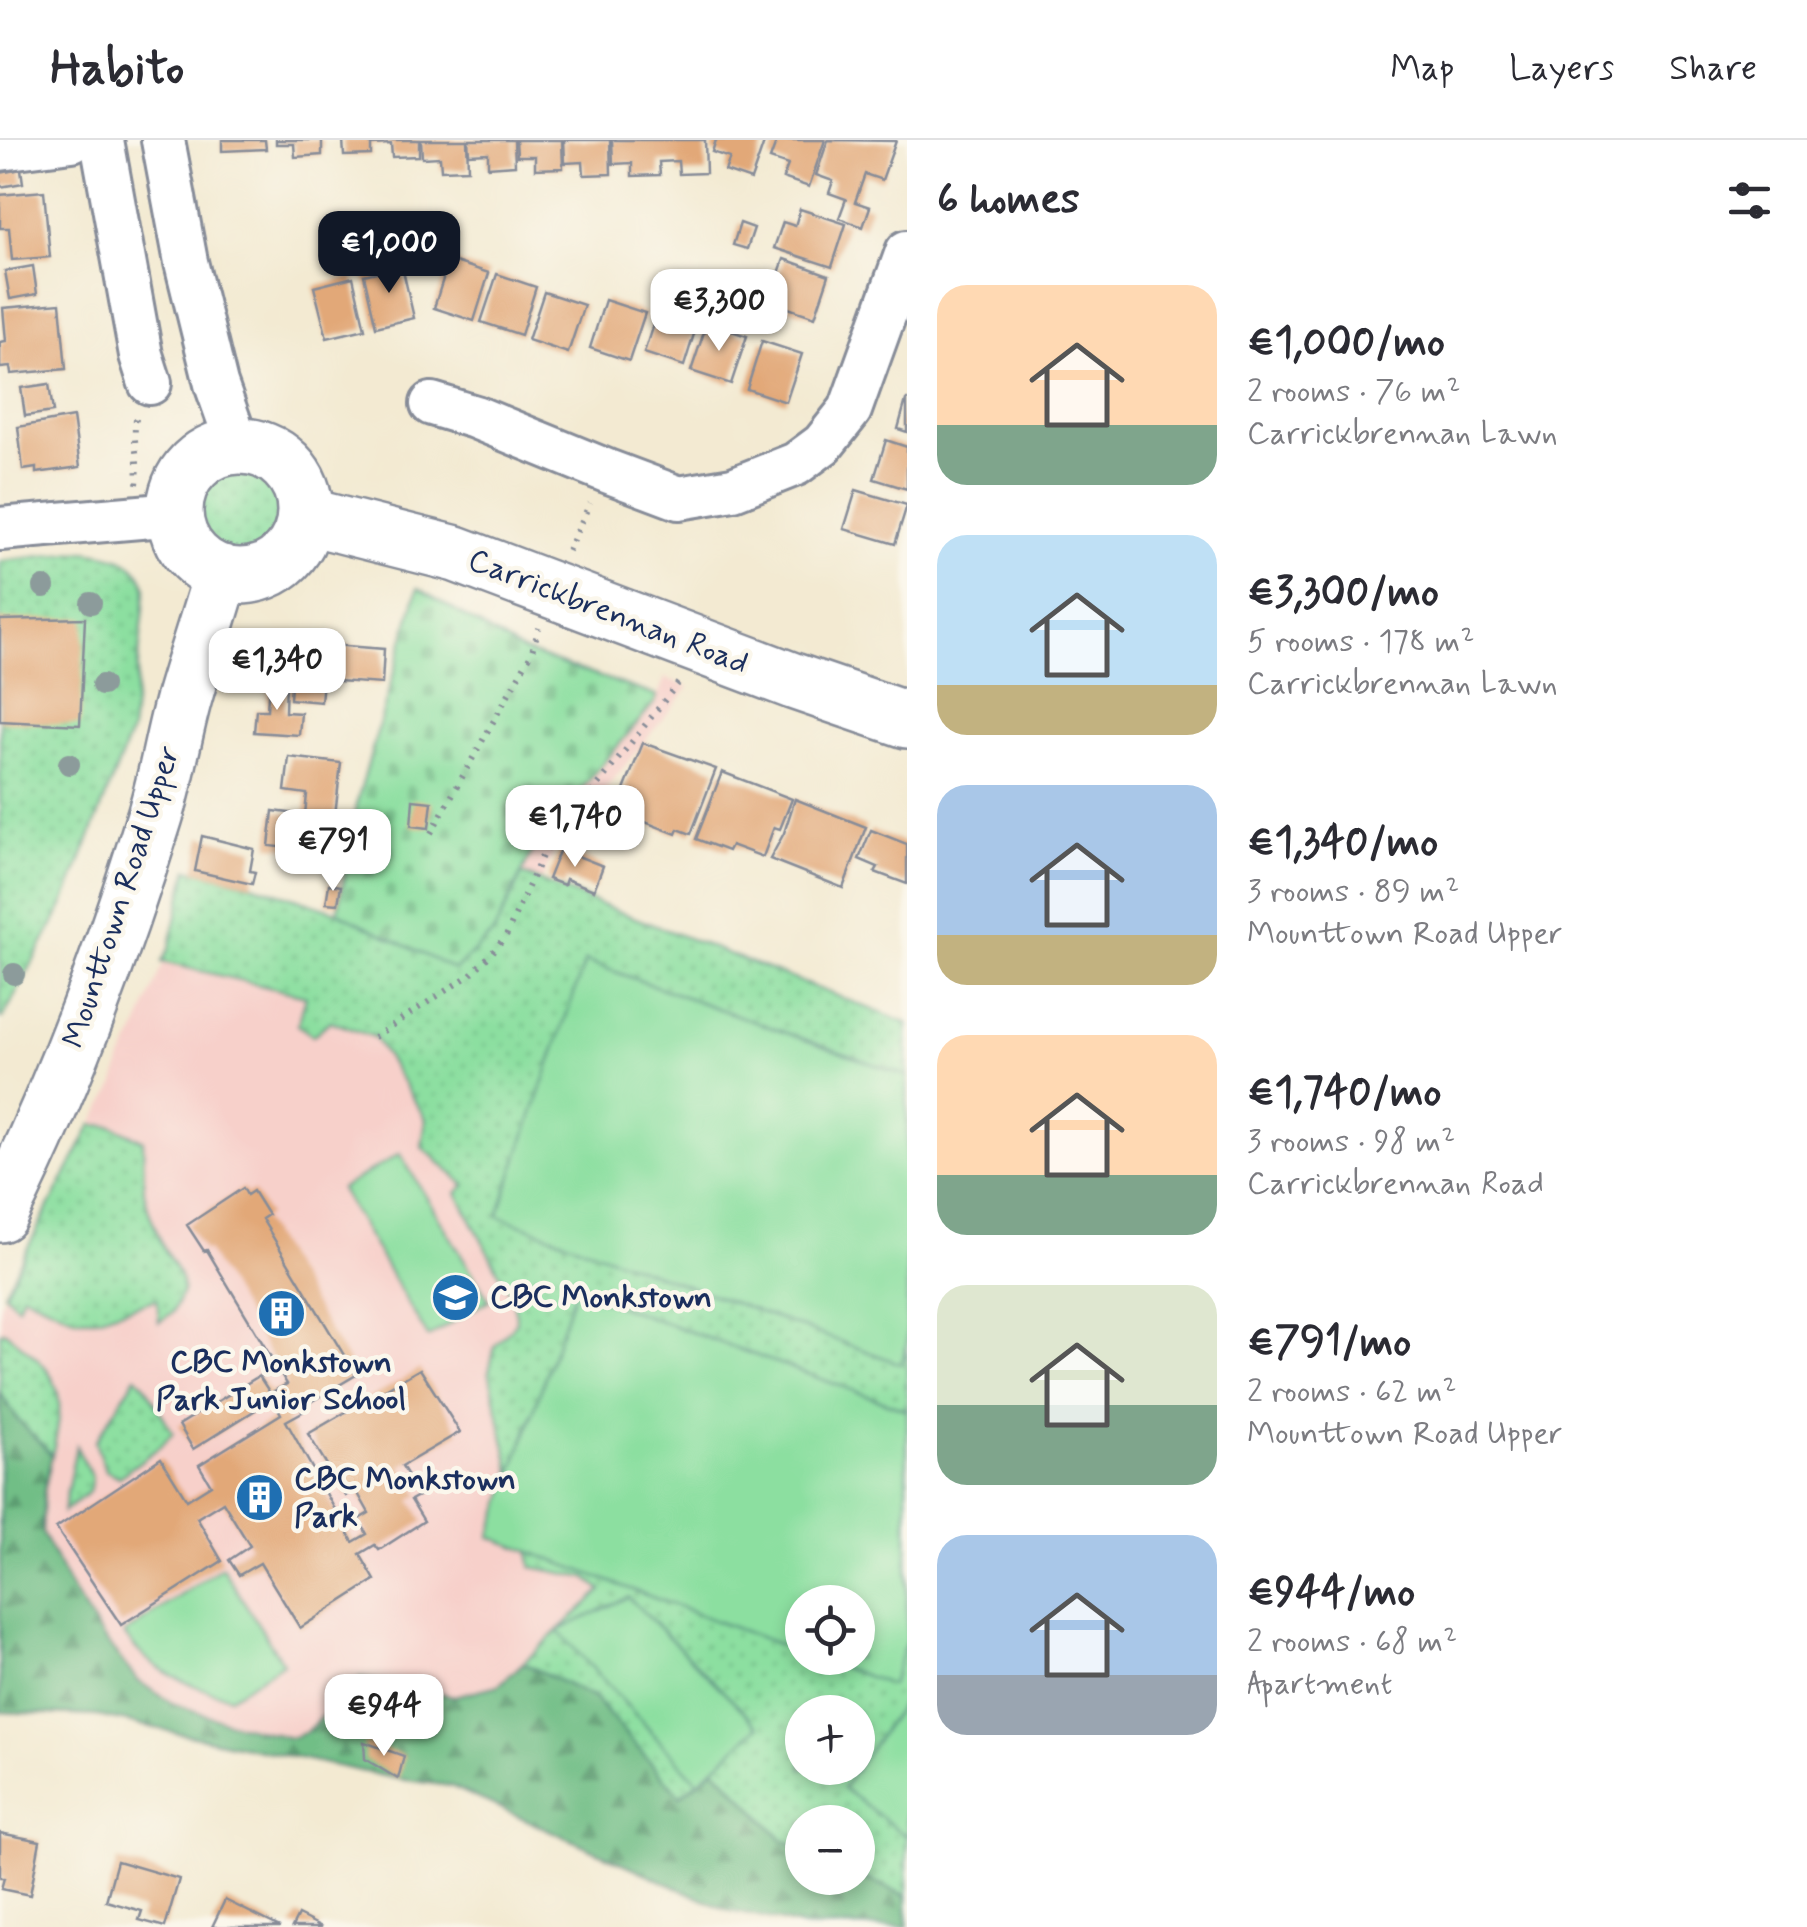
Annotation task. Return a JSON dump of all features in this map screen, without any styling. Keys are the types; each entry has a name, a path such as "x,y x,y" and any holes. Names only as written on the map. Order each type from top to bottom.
{"main road":[{"path":"238,446 267,451 290,469 299,482 306,516 299,540 280,562 246,576 222,573 196,559 154,516 177,496 188,471 210,452 238,446"},
{"name":"Carrickbrennan Road","path":"306,516 456,554 907,720"},
{"name":"Mounttown Road Upper","path":"0,1214 74,1049 116,934 156,811 184,696 222,573"}],"street":[{"path":"0,149 72,140"},
{"path":"102,140 141,355 150,383"},
{"path":"163,140 203,332 238,446"},
{"path":"432,404 475,417 679,498 733,489 796,464 823,444 850,410 907,252"},
{"path":"0,529 154,516"}],"path":[{"path":"150,383 134,422 140,468 154,516"},
{"path":"431,833 531,654 550,590"},
{"path":"374,1037 470,975 492,954 507,934 542,856 678,683 698,645"}],"shaded area":[{"name":"CBC Monkstown","path":"665,678 689,687 555,851 541,882 907,1023 907,1927 805,1927 727,1910 451,1786 398,1779 98,1716 0,1712 0,1304 80,1145 114,1087 169,949 188,869 252,884 338,912 455,969 494,932 536,843 655,702"}],"green space":[{"path":"240,456 261,460 278,472 290,489 294,510 290,531 278,548 261,560 240,564 219,560 202,548 190,531 186,510 190,489 202,472 219,460"},
{"path":"85,551 114,556 130,564 146,588 131,732 64,904 0,1018 0,561"},
{"path":"418,588 520,650 657,696 536,843 494,932 455,970 338,912 358,799"},
{"path":"188,869 252,884 338,912 455,969 494,932 522,874 907,1023 907,1896 875,1882 875,1805 785,1805 785,1840 715,1768 681,1797 594,1698 523,1663 602,1590 586,1578 532,1567 489,1371 495,1346 517,1321 512,1297 457,1193 465,1185 422,1147 426,1119 374,1037 330,1021 313,1036 298,1025 306,996 162,962 169,949"},
{"path":"585,961 907,1076 907,1346 901,1364 498,1216"},
{"path":"92,1125 112,1126 143,1140 144,1191 149,1212 180,1276 183,1291 173,1312 159,1322 157,1299 97,1318 75,1318 23,1294 18,1306 4,1293"},
{"path":"400,1154 489,1300 428,1337 340,1189"},
{"path":"575,1290 907,1410 907,1639 891,1685 863,1675 875,1675 875,1585 785,1585 785,1647 490,1537"},
{"path":"4,1331 37,1358 55,1383 59,1412 52,1455 17,1420 0,1393 0,1332"},
{"path":"136,1377 145,1385 173,1433 119,1477 105,1470 95,1442"},
{"path":"0,1393 18,1420 52,1455 44,1492 42,1533 69,1586 100,1634 138,1681 172,1703 290,1738 306,1732 361,1678 454,1696 499,1685 523,1663 594,1698 680,1796 715,1768 785,1840 785,1895 875,1895 875,1882 907,1896 907,1927 805,1927 727,1910 451,1786 398,1779 98,1716 0,1712"},
{"path":"76,1446 92,1478 89,1492 63,1512"},
{"path":"222,1567 283,1663 230,1697 199,1688 157,1667 124,1634"},
{"path":"628,1597 759,1726 698,1782 558,1631"},
{"path":"907,1696 907,1837 875,1812 875,1805 865,1805 843,1788 875,1785 875,1742"}],"building":[{"path":"222,140 265,140 266,149 222,151"},
{"path":"276,140 322,140 322,155 295,157 294,144 276,144"},
{"path":"343,140 371,140 371,155 344,156"},
{"path":"373,140 419,140 419,156 392,157 391,144 373,145"},
{"path":"421,140 467,140 468,169 441,170 440,157 422,158"},
{"path":"468,140 514,140 515,165 488,167 488,153 469,154"},
{"path":"516,140 562,140 563,168 535,169 535,156 517,156"},
{"path":"564,140 610,140 611,174 584,175 583,162 565,163"},
{"path":"612,140 705,140 706,173 679,174 678,161 659,162 660,175 632,176 632,163 613,164"},
{"path":"716,140 765,140 751,180 725,171 730,158 712,152"},
{"path":"777,140 825,140 809,187 783,178 788,165 770,159"},
{"path":"828,140 896,141 882,180 865,174 855,202 870,207 863,227 839,218 846,199 829,193 833,181 816,175"},
{"path":"21,169 23,183 0,187 0,173"},
{"path":"44,191 50,257 12,260 9,228 0,228 0,195"},
{"path":"800,209 846,224 832,267 774,248 783,222 795,226"},
{"path":"740,223 754,228 747,249 733,245"},
{"path":"784,259 829,275 815,317 758,298 766,272 778,276"},
{"path":"449,260 489,273 474,321 434,308"},
{"path":"33,266 37,294 10,299 5,271"},
{"path":"402,266 414,318 376,327 364,275"},
{"path":"497,274 536,287 521,335 481,322"},
{"path":"353,277 365,329 327,338 314,287"},
{"path":"544,292 584,305 568,353 528,340"},
{"path":"605,300 645,313 629,361 590,348"},
{"path":"60,303 66,369 11,374 10,367 0,368 0,342 6,341 3,308"},
{"path":"659,305 699,318 684,366 644,353"},
{"path":"707,323 747,336 731,384 691,371"},
{"path":"762,341 802,354 786,402 747,389"},
{"path":"49,384 53,412 25,416 21,388"},
{"path":"907,400 907,432 898,429"},
{"path":"73,417 80,467 36,473 36,468 23,470 18,427"},
{"path":"886,440 907,447 907,489 874,479"},
{"path":"856,490 907,505 895,544 844,529"},
{"path":"85,618 80,725 0,721 0,620"},
{"path":"294,642 384,649 382,684 323,680 321,702 290,699"},
{"path":"269,680 286,681 285,712 301,713 299,735 254,732 256,710 267,710"},
{"path":"643,743 716,769 691,834 678,829 676,834 635,818 633,822 614,815"},
{"path":"289,757 341,763 329,867 298,863 300,849 269,846 273,811 305,815 307,794 285,791"},
{"path":"722,772 792,799 780,829 774,827 763,857 731,845 728,851 696,839"},
{"path":"795,799 866,827 843,888 770,859"},
{"path":"413,800 432,802 429,828 411,826"},
{"path":"871,830 907,844 907,884 875,872 878,867 859,859"},
{"path":"202,836 254,849 252,884 195,871"},
{"path":"560,849 603,866 594,890 566,879 564,885 548,879"},
{"path":"329,884 341,886 338,904 326,903"},
{"name":"CBC Monkstown Park","path":"243,1188 247,1195 253,1191 268,1215 262,1219 356,1375 286,1421 353,1542 367,1534 359,1519 369,1513 356,1490 346,1496 308,1434 420,1369 460,1432 402,1466 420,1495 411,1500 424,1521 379,1550 375,1545 360,1554 375,1580 300,1628 260,1563 239,1575 229,1560 250,1546 223,1502 197,1518 222,1561 121,1625 56,1528 161,1458 187,1500 211,1485 199,1465 281,1414 273,1399 193,1449 179,1425 259,1376 270,1393 287,1384 207,1250 187,1225"},
{"path":"364,1742 404,1756 398,1779 365,1759"},
{"path":"0,1833 40,1841 30,1895 1,1889 4,1878 0,1878"},
{"path":"117,1861 179,1879 165,1927 139,1920 142,1911 106,1901"},
{"path":"225,1900 280,1927 212,1927"},
{"path":"298,1915 322,1927 292,1927"}],"place":[{"name":"CBC Monkstown","path":"455,1298"},
{"name":"CBC Monkstown Park Junior School","path":"281,1313"},
{"name":"CBC Monkstown Park","path":"259,1498"}]}
